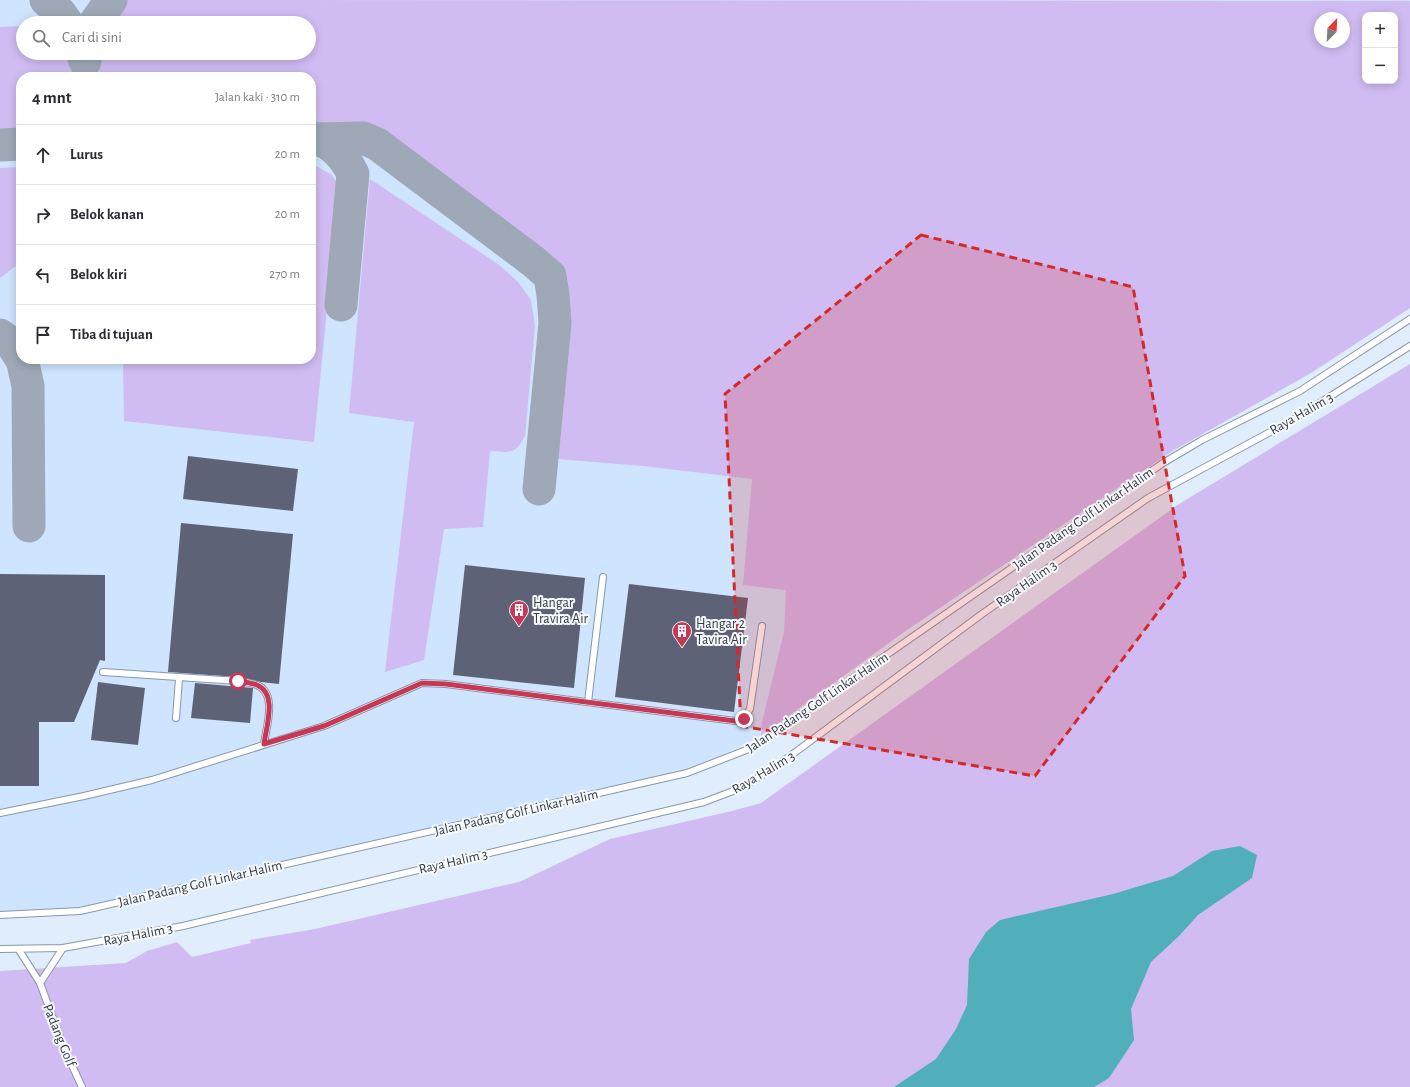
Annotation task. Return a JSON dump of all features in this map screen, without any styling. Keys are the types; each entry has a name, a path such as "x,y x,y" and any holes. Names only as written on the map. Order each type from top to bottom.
{"lane":[{"name":"Jalan Padang Golf Linkar Halim","path":"0,915 80,911 687,773 754,748 1163,463 1202,440 1300,391 1410,319"},
{"name":"Raya Halim 3","path":"19,950 63,948 198,922 704,802 741,788 813,740 982,614 1148,498 1296,418 1410,346"},
{"path":"588,702 603,577"},
{"path":"0,813 77,798 152,780 324,726 422,683 446,684 735,721 744,719 750,709 762,626"},
{"path":"103,672 238,681 258,685 265,690 270,700 264,744"},
{"path":"176,718 179,678"},
{"path":"0,949 19,950 40,983 63,948"},
{"name":"Padang Golf","path":"40,983 64,1048 82,1087"}],"highlighted area":[{"path":"921,235 1133,287 1185,576 1035,776 741,726 725,394"}],"shaded area":[{"path":"0,0 1410,0 1410,308 1311,373 1174,450 904,632 761,736 710,761 680,771 636,782 292,865 213,877 64,913 0,912"},
{"path":"111,0 1410,1 1410,308 1311,373 1174,450 904,632 761,736 762,722 784,632 786,590 743,585 752,479 643,466 545,458 544,442 551,369 553,295 550,276 534,262 363,138 316,139 316,72 16,72 16,144 0,145 0,27 16,26 16,60 316,60 316,16 100,16"},
{"path":"316,166 332,175 339,186 314,442 124,421 123,364 316,364"},
{"path":"16,167 16,266 0,278 0,168"},
{"path":"370,179 498,264 518,282 531,300 535,326 525,436 518,447 514,450 507,452 490,451 483,527 444,529 424,660 385,672 414,422 349,413"},
{"path":"1410,364 1410,1087 0,1087 0,971 126,963 147,951 177,942 192,957 251,943 250,940 315,929 519,882 610,839 761,803 1179,504"}],"water":[{"path":"1240,846 1257,855 1252,878 1198,915 1179,936 1151,962 1131,1009 1134,1040 1109,1078 1094,1087 894,1087 936,1059 956,1029 967,1005 969,959 986,932 1000,920 1113,894 1173,876 1212,851"}],"building":[{"path":"188,456 298,469 293,511 183,499"},
{"path":"181,523 293,534 279,684 238,677 168,672"},
{"name":"Hangar Travira Air","path":"465,565 585,578 574,688 453,675"},
{"path":"0,574 105,575 105,661 100,660 74,722 39,722 39,786 0,786"},
{"name":"Hangar 2 Tavira Air","path":"629,584 748,598 734,712 615,697"},
{"path":"98,682 145,688 138,745 91,740"},
{"path":"195,683 253,688 250,723 191,718"}],"taxiway":[{"path":"46,0 62,16"},
{"path":"100,16 111,0"},
{"path":"316,139 363,138 377,144 534,262 550,276 555,323 539,489"},
{"path":"316,140 325,142 336,150 342,156 353,174 341,305"},
{"path":"0,145 16,144"},
{"path":"0,335 11,343 16,350"},
{"path":"23,364 28,386 29,526"}],"place":[{"name":"Hangar Travira Air","path":"519,627"},
{"name":"Hangar 2 Tavira Air","path":"682,648"}],"route":[{"path":"238,681 258,685 265,690 270,700 264,744 324,726 367,709 422,683 446,684 735,721 744,719"}]}
